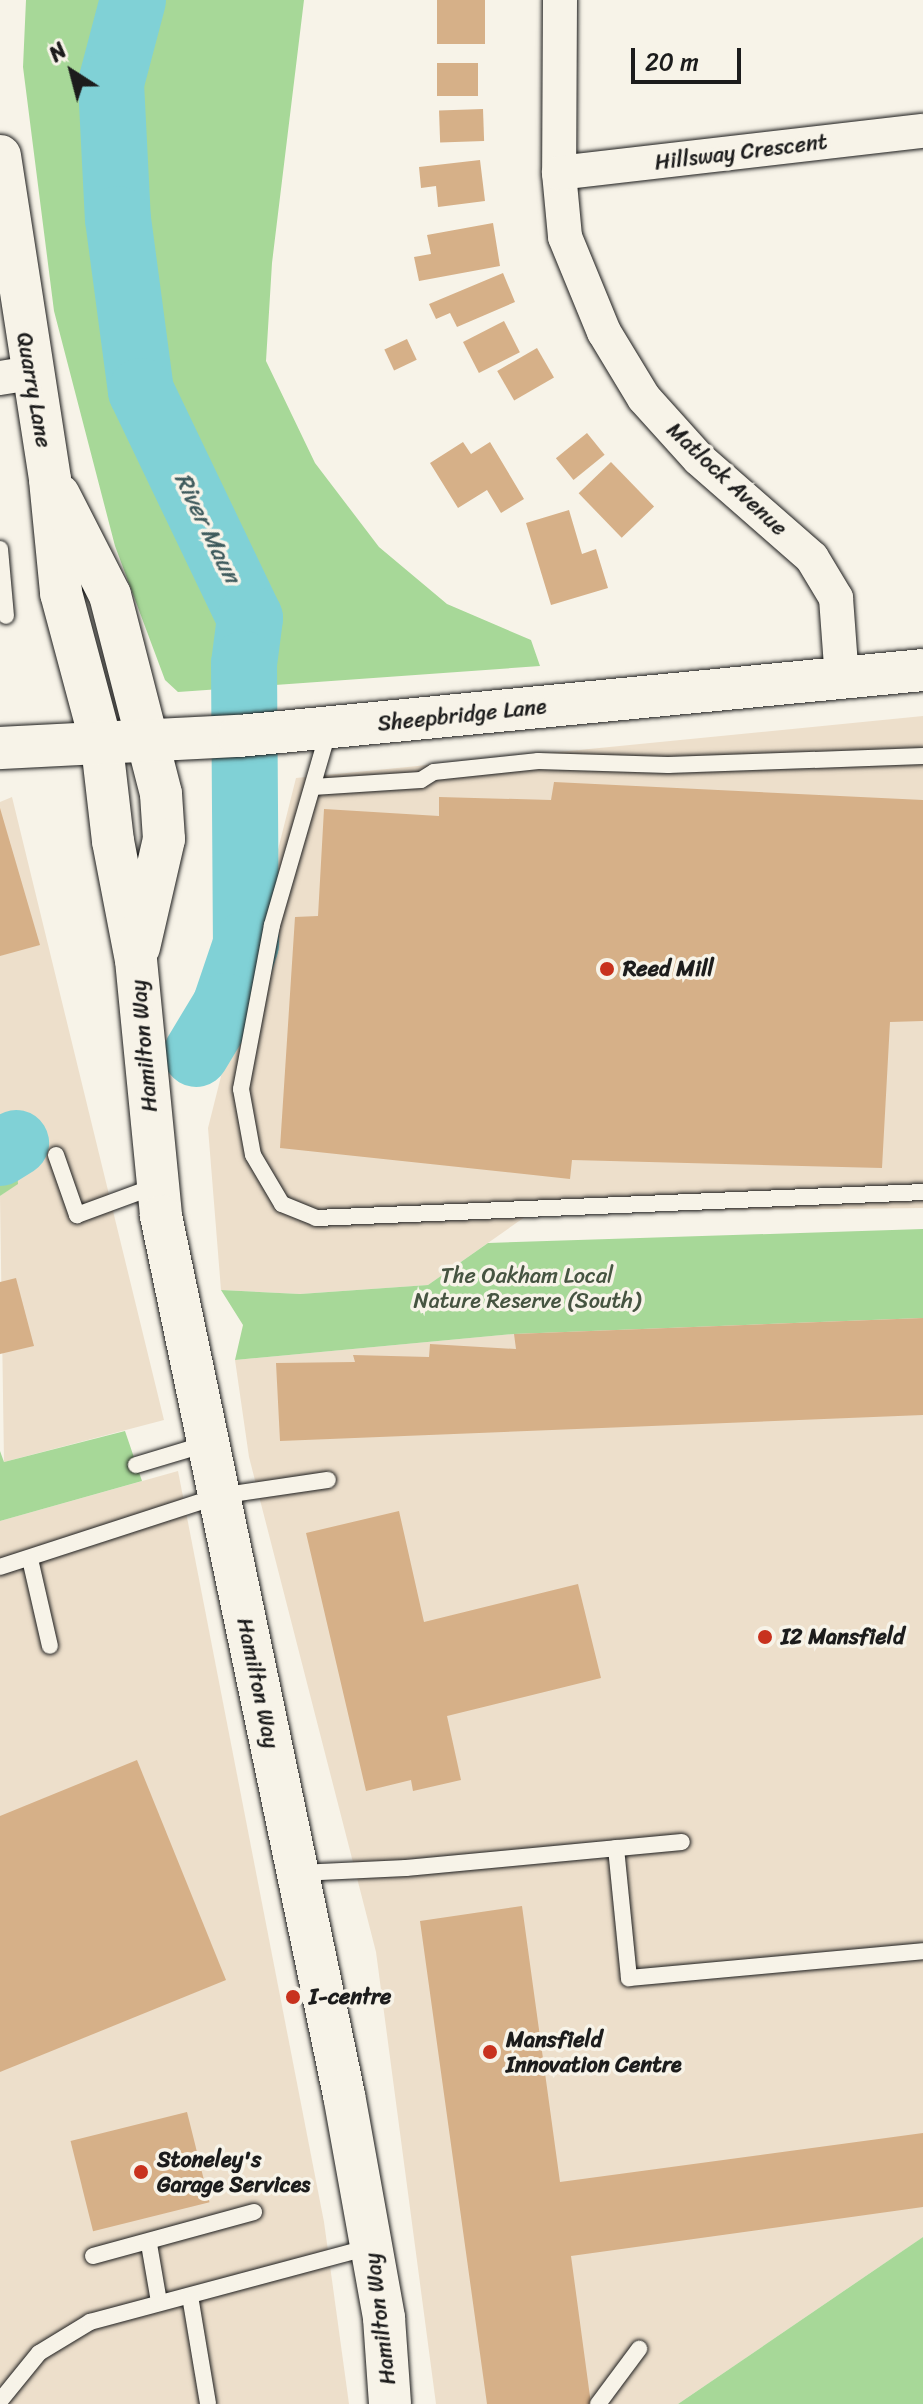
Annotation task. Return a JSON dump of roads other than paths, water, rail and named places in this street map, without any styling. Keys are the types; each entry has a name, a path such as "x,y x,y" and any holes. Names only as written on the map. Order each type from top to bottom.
{"street":[{"name":"Matlock Avenue","path":"560,0 559,173 565,237 604,332 644,398 699,459 812,558 836,598 842,679"},
{"name":"Hillsway Crescent","path":"559,173 923,131"},
{"name":"Quarry Lane","path":"0,156 15,376 50,480 106,584 150,742"},
{"name":"Quarry Lane","path":"50,480 61,593 102,746"},
{"name":"Sheepbridge Lane","path":"0,748 102,746 281,732 923,670"},
{"name":"Hamilton Way","path":"136,960 164,839 150,742"},
{"name":"Hamilton Way","path":"102,746 113,841 136,960 156,1186 371,2246 384,2318 390,2404"}],"lane":[{"path":"0,549 6,616"},
{"path":"329,727 272,925 241,1089 253,1155 282,1204 316,1218 923,1192"},
{"path":"313,787 421,780 434,772 538,761 668,765 923,756"},
{"path":"56,1155 77,1215 156,1186"},
{"path":"136,1465 207,1443"},
{"path":"0,1567 219,1496 328,1480"},
{"path":"30,1559 50,1646"},
{"path":"297,1873 682,1842"},
{"path":"616,1848 629,1978 923,1951"},
{"path":"93,2256 149,2244 254,2212"},
{"path":"149,2244 159,2302"},
{"path":"0,2401 39,2353 90,2322 371,2246"},
{"path":"190,2296 208,2404"},
{"path":"598,2404 639,2349"}],"waterway":[{"name":"River Maun","path":"133,0 111,83 118,219 141,391 250,618 244,664 246,944 225,1006 196,1054"},
{"name":"River Maun","path":"0,1153 16,1143"}],"place":[{"name":"Reed Mill","path":"607,969"},
{"name":"I2 Mansfield","path":"765,1637"},
{"name":"I-centre","path":"293,1997"},
{"name":"Mansfield Innovation Centre","path":"490,2052"},
{"name":"Stoneley's Garage Services","path":"141,2172"}],"park label":[{"name":"The Oakham Local Nature Reserve (South)","path":"527,1288"}]}
